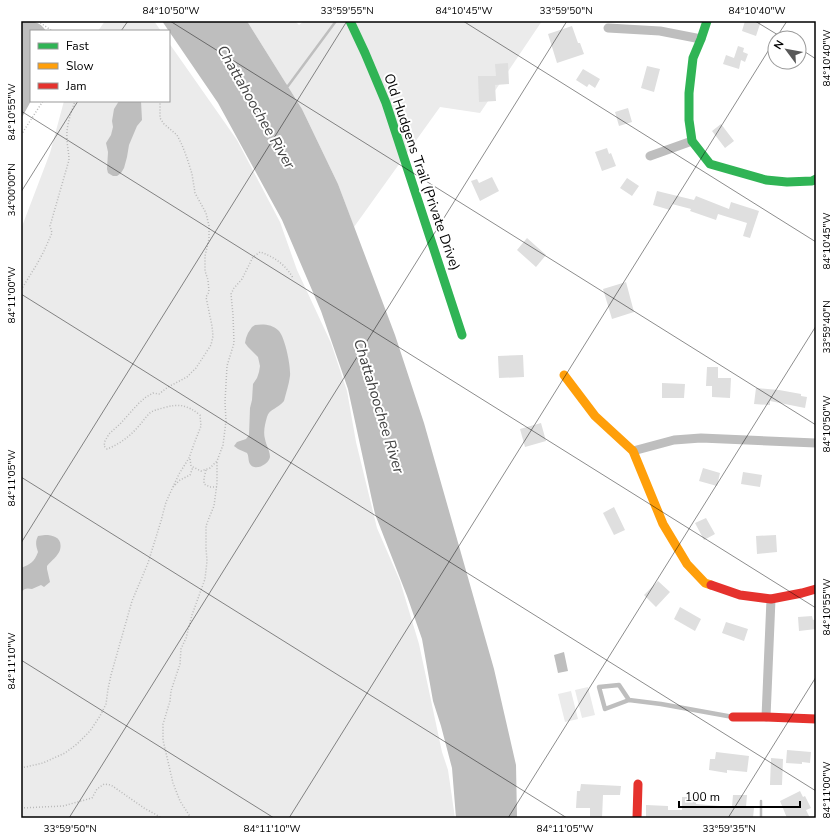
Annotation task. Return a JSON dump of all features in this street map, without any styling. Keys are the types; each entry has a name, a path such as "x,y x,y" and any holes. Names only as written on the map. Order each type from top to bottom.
{"street":[{"path":"707,21 693,58 689,93 689,120 692,141 710,164 766,180 787,182 816,180"},
{"name":"Old Hudgens Trail (Private Drive)","path":"350,22 386,102 462,335"},
{"path":"608,28 660,31 701,39"},
{"path":"650,156 692,141"},
{"path":"564,375 595,416 633,451 663,524 687,564 705,583 740,595 771,599 816,589"},
{"path":"633,451 674,440 701,438 816,443"},
{"path":"766,717 771,599"},
{"path":"733,717 816,719"},
{"path":"638,784 638,818"}],"lane":[{"path":"629,700 619,685 599,687 605,709 629,700 733,717"}],"path":[{"path":"38,21 51,30"},
{"path":"21,135 42,102"},
{"path":"21,290 37,264 52,233 50,226 69,160 67,136 68,126 76,102"},
{"path":"21,768 43,763 65,753 90,731 100,716 106,704 111,675 132,601 148,563 166,502 178,474 189,458 201,426 200,415 191,408 182,405 173,406 153,411 133,432 119,443 107,449 104,446 109,434 146,397 153,394 159,394 168,387 187,377 196,368 211,345 213,336 206,302 206,297 209,292 208,280 205,271 205,256 209,239 209,226 206,213 195,193 192,174 182,145 177,135 164,124 160,118 160,102"},
{"path":"191,818 180,801 173,784 163,740 163,724 170,701 171,691 180,664 181,649 205,579 207,561 206,526 214,506 217,487 217,461 223,445 226,421 225,402 227,366 234,343 231,294 242,278 253,257 260,252 280,263 289,271 293,278"},
{"path":"172,488 180,480 190,475 192,467 189,458"},
{"path":"192,467 201,471 206,470 217,461"},
{"path":"206,470 204,484 210,487 217,487"},
{"path":"21,808 63,806 92,798 97,789 104,784 111,785 144,808 162,818"}],"shaded area":[{"path":"105,21 154,21 160,30 99,30"},
{"path":"247,21 295,21 299,25 304,21 542,21 480,113 440,107 354,227 338,184 302,109"},
{"path":"170,44 237,140 280,222 297,270 331,343 347,391 356,442 377,528 400,581 419,644 442,752 448,770 455,818 21,818 21,229 50,153 64,102 170,102"},
{"path":"588,687 595,715 582,718 575,690"},
{"path":"571,691 578,719 565,722 558,694"}],"water":[{"path":"21,21 38,23 45,30 30,30 30,102 21,119"},
{"name":"Chattahoochee River","path":"162,21 247,21 302,109 338,184 395,335 424,423 494,669 516,765 517,818 456,818 452,768 433,701 422,639 375,514 348,389 321,311 282,220 218,103 170,33 170,30 168,30"},
{"path":"118,102 141,102 142,120 137,126 129,145 124,168 117,176 113,176 108,173 107,169 108,152 106,143 111,135 113,127 112,121 114,109"},
{"path":"255,325 270,326 279,331 289,359 290,371 284,401 268,414 266,422 264,436 270,455 269,460 262,466 258,467 250,464 247,453 234,446 237,442 246,439 249,435 253,384 257,378 260,366 258,357 245,343 248,333"},
{"path":"45,535 57,538 61,546 58,554 47,566 50,582 44,587 41,585 32,589 27,588 21,592 21,568 30,564 34,560 38,552 36,540 38,536"},
{"path":"564,652 568,671 558,673 554,655"}],"building":[{"path":"745,21 761,21 756,36 742,31"},
{"path":"572,26 584,54 557,63 548,34"},
{"path":"738,46 744,48 743,52 748,54 745,62 741,60 739,69 723,64 726,55 734,58"},
{"path":"508,63 509,84 495,85 496,101 479,102 478,76 496,76 495,64"},
{"path":"647,66 660,69 654,92 641,88"},
{"path":"583,69 600,79 595,88 589,84 587,87 576,80"},
{"path":"628,108 632,122 619,126 615,112"},
{"path":"721,124 734,141 725,148 712,131"},
{"path":"607,148 609,154 611,153 616,166 602,171 595,152"},
{"path":"492,177 499,191 480,201 471,181 477,179 479,183"},
{"path":"627,178 639,186 632,196 620,188"},
{"path":"657,191 694,200 696,196 729,209 731,202 759,211 750,238 743,236 747,223 718,214 716,220 690,211 691,209 672,204 670,210 653,205"},
{"path":"527,238 546,255 536,267 517,250"},
{"path":"626,282 634,312 612,319 603,289"},
{"path":"523,355 524,377 499,378 498,356"},
{"path":"707,367 718,367 718,378 731,378 730,398 712,397 712,386 706,386"},
{"path":"662,383 685,384 684,398 662,398"},
{"path":"756,388 801,394 801,396 807,397 805,408 770,401 770,405 754,404"},
{"path":"541,423 546,441 525,447 520,429"},
{"path":"703,468 720,473 717,486 699,481"},
{"path":"743,472 762,475 760,487 741,484"},
{"path":"614,507 625,530 614,535 603,513"},
{"path":"706,518 715,534 704,540 695,523"},
{"path":"776,535 777,552 757,554 756,536"},
{"path":"658,581 670,592 656,607 644,595"},
{"path":"680,607 701,619 695,631 674,619"},
{"path":"812,616 813,620 816,619 816,629 799,631 798,617"},
{"path":"726,622 748,629 744,641 722,633"},
{"path":"787,750 811,752 810,763 786,763"},
{"path":"716,752 749,756 747,772 727,770 727,773 709,770 710,759 715,759"},
{"path":"771,758 783,759 782,785 770,785"},
{"path":"581,784 621,786 620,795 603,795 602,818 590,818 590,808 576,808 577,791 580,791"},
{"path":"800,791 803,797 805,796 811,808 806,810 810,818 787,818 780,801"},
{"path":"733,795 747,795 746,807 754,808 753,818 646,818 646,805 668,806 668,810 682,810 682,797 696,797 696,804 732,807"}],"waterway":[{"path":"285,86 288,86 336,21"},
{"path":"761,801 761,818"}],"traffic: fast":[{"path":"350,21 386,103 462,335"},
{"path":"707,21 693,58 689,93 689,120 692,141 710,164 766,180 787,182 812,181 816,179"}],"traffic: slow":[{"path":"564,375 595,416 633,451 663,524 687,564 705,583 711,585"}],"traffic: jam":[{"path":"711,585 740,595 771,599 816,589"},
{"path":"733,717 816,719"},
{"path":"637,818 638,784"}]}
